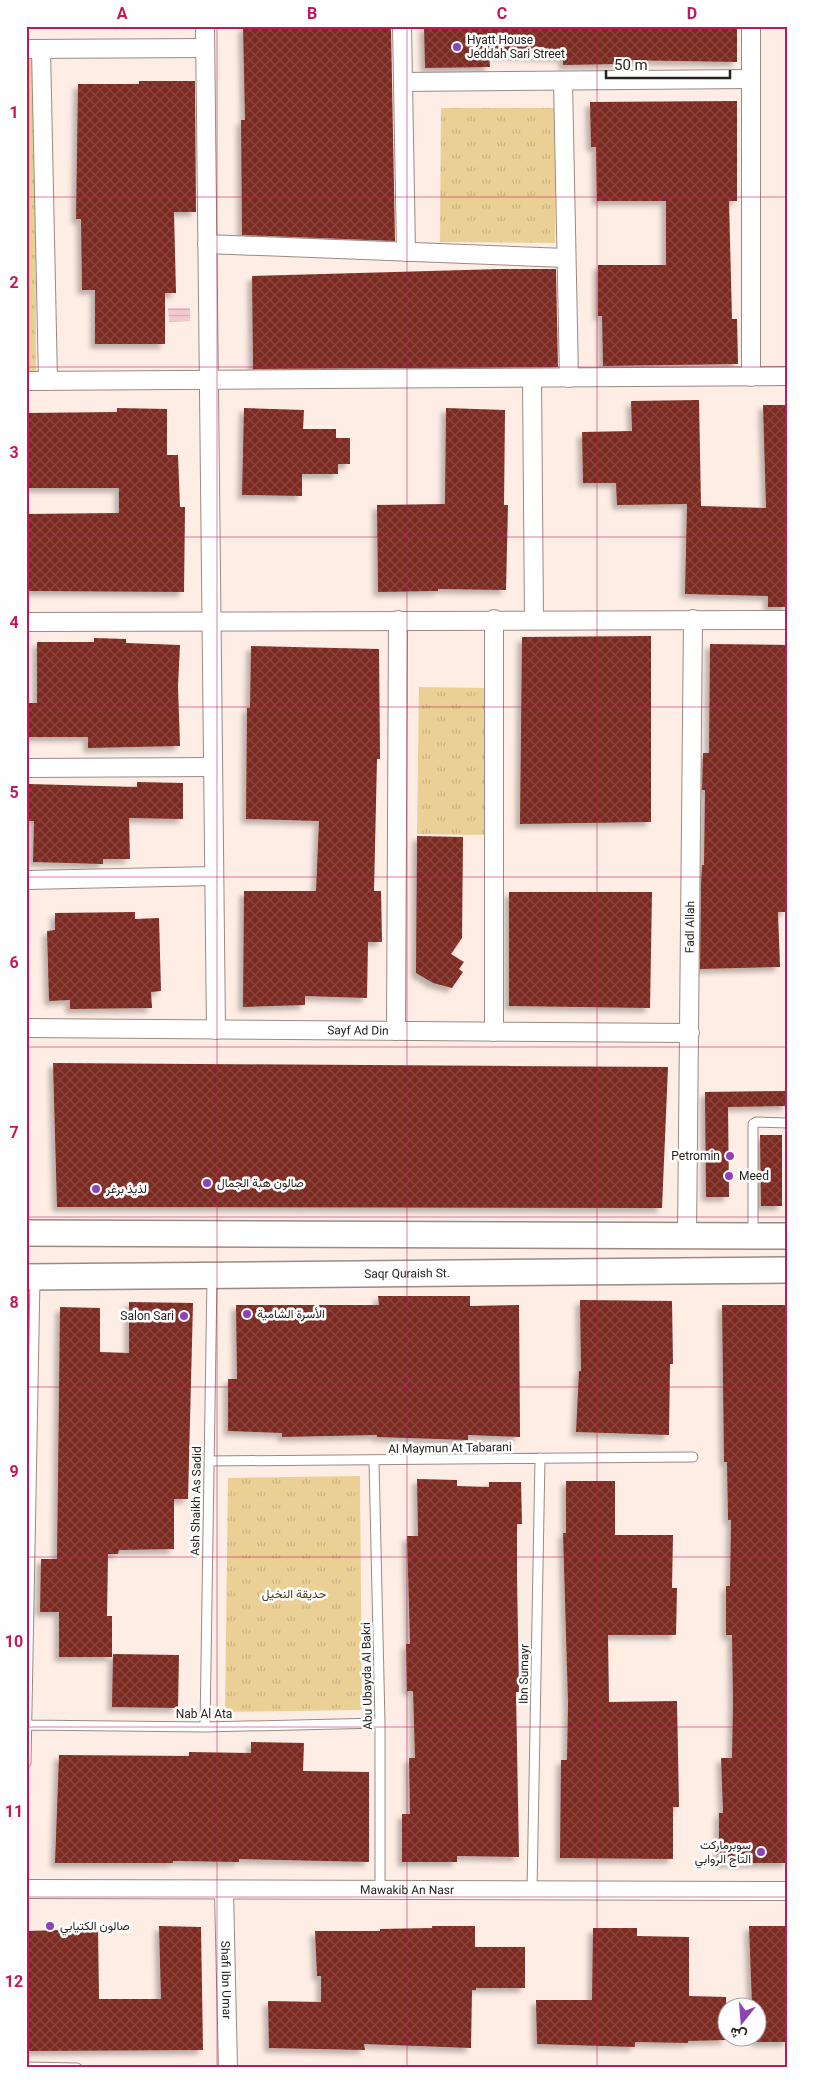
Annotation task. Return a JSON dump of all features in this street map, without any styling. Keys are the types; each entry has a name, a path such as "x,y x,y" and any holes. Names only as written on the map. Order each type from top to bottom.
{"street":[{"path":"205,26 216,1030"},
{"path":"402,26 406,252"},
{"path":"751,26 751,377"},
{"path":"48,381 34,49 205,48"},
{"path":"403,82 751,79"},
{"path":"563,81 569,378"},
{"path":"207,244 566,258"},
{"path":"26,381 788,376"},
{"path":"532,378 534,620"},
{"name":"Fadl Allah","path":"687,1236 693,619"},
{"path":"396,1031 398,620"},
{"path":"494,620 494,1032"},
{"path":"26,622 788,620"},
{"path":"26,768 213,767"},
{"path":"26,880 214,876"},
{"name":"Sayf Ad Din","path":"26,1028 690,1033"},
{"path":"26,1233 788,1236"},
{"name":"Saqr Quraish St.","path":"30,1277 788,1270"},
{"name":"Mawakib An Nasr","path":"26,1889 788,1891"},
{"name":"Shafi Ibn Umar","path":"224,1891 228,2068"}],"lane":[{"path":"753,1236 753,1124 756,1122 788,1123"},
{"name":"Ash Shaikh As Sadid","path":"205,1727 212,1275"},
{"path":"26,1763 30,1277"},
{"name":"Al Maymun At Tabarani","path":"209,1461 692,1457"},
{"name":"Ibn Sumayr","path":"532,1891 540,1458"},
{"name":"Abu Ubayda Al Bakri","path":"374,1461 380,1723 380,1890"},
{"name":"Nab Al Ata","path":"27,1724 205,1727 380,1723"},
{"path":"27,2067 77,2068"}],"green space":[{"path":"35,57 36,375 26,375 26,58"},
{"path":"441,108 556,108 555,243 440,242"},
{"path":"419,687 489,688 487,835 417,834"},
{"name":"حديقة النخيل","path":"360,1476 362,1710 225,1712 228,1478"}],"shaded area":[{"path":"168,308 190,308 190,321 169,322"}],"building":[{"path":"243,26 391,26 395,241 242,235 241,120 245,120"},
{"path":"424,26 737,26 737,62 619,60 619,64 563,65 563,57 489,55 490,67 425,68"},
{"path":"139,81 195,81 196,212 174,212 176,293 165,293 165,344 95,344 95,290 82,290 81,219 76,219 78,84 139,84"},
{"path":"737,101 737,201 729,201 732,319 737,319 738,364 603,366 602,316 598,316 598,265 666,265 666,201 597,201 596,147 591,147 590,102"},
{"path":"556,269 558,367 253,369 252,276"},
{"path":"699,400 701,506 766,508 763,405 788,405 788,607 768,607 768,596 685,594 687,504 617,505 616,483 583,483 582,432 632,431 631,401"},
{"path":"117,408 167,409 167,455 178,455 180,507 185,507 184,592 26,591 26,514 119,513 119,488 26,488 26,413 117,412"},
{"path":"244,408 304,410 303,429 336,429 336,438 350,438 350,464 338,464 338,474 302,474 302,496 242,495"},
{"path":"446,408 505,410 504,505 508,505 506,590 438,589 438,591 378,592 377,505 445,504"},
{"path":"651,636 651,822 520,824 522,637"},
{"path":"94,638 126,639 126,643 180,645 178,686 180,746 88,748 88,737 29,737 29,703 37,703 37,642 94,642"},
{"path":"710,644 788,645 788,882 786,912 778,912 780,967 700,969 701,885 702,865 704,865 705,790 702,790 703,753 709,753"},
{"path":"251,646 379,649 380,759 377,759 374,891 381,891 382,942 368,942 367,998 305,996 305,1005 243,1007 244,891 316,891 319,821 246,819 247,708 250,708"},
{"path":"137,782 183,783 183,819 129,818 130,859 103,859 103,864 33,862 34,821 29,821 29,784 137,787"},
{"path":"417,836 463,837 462,938 451,954 464,962 459,969 463,972 452,988 433,983 416,973"},
{"path":"509,892 652,892 650,1008 509,1006"},
{"path":"135,912 135,919 159,918 161,991 151,992 152,1008 70,1009 70,1000 49,1001 47,931 55,930 55,913"},
{"path":"53,1063 668,1067 662,1208 57,1207"},
{"path":"787,1091 787,1106 728,1107 729,1197 706,1197 705,1092"},
{"path":"760,1135 782,1135 782,1206 761,1206"},
{"path":"378,1296 470,1296 470,1306 519,1305 520,1437 468,1435 468,1440 377,1437 377,1435 282,1437 282,1433 228,1431 228,1379 237,1379 236,1305 379,1305"},
{"path":"580,1300 672,1301 673,1364 670,1364 669,1435 576,1432 579,1371 581,1371"},
{"path":"129,1302 193,1303 188,1499 174,1499 174,1549 119,1550 118,1554 108,1554 107,1616 112,1616 112,1657 59,1657 59,1612 40,1612 41,1559 57,1559 60,1307 100,1308 100,1352 129,1353"},
{"path":"722,1305 788,1305 788,1863 719,1863 719,1813 723,1813 721,1758 732,1758 733,1703 732,1635 726,1635 726,1586 730,1586 731,1520 728,1520 727,1462 724,1462"},
{"path":"417,1479 457,1480 457,1486 489,1487 489,1482 521,1482 522,1524 517,1524 519,1692 516,1692 519,1857 457,1856 457,1862 402,1862 402,1814 410,1814 409,1758 415,1758 413,1691 407,1691 406,1644 410,1644 407,1536 418,1536"},
{"path":"566,1481 615,1481 615,1535 673,1535 672,1588 677,1588 676,1635 608,1635 609,1702 677,1701 679,1807 673,1807 673,1859 560,1858 561,1760 567,1760 568,1703 563,1533 566,1533"},
{"path":"113,1654 179,1655 178,1708 112,1707"},
{"path":"251,1742 304,1743 303,1771 369,1772 369,1862 239,1859 239,1862 55,1863 59,1755 189,1756 189,1752 251,1753"},
{"path":"159,1926 201,1927 203,2050 26,2051 26,1931 60,1930 60,1927 98,1927 99,1999 161,1999"},
{"path":"432,1926 475,1926 475,1947 525,1947 525,1988 476,1988 476,1990 472,1990 471,2048 364,2044 365,2050 269,2048 268,2001 321,2002 321,1976 317,1976 315,1931 380,1931 380,1929 432,1928"},
{"path":"749,1926 788,1926 788,2042 766,2042 766,1996 752,1996"},
{"path":"593,1928 637,1928 637,1936 689,1937 689,1996 716,1997 716,2040 688,2041 688,2043 635,2042 635,2047 537,2044 536,2000 592,2000"}],"place":[{"name":"Hyatt House Jeddah Sari Street","path":"457,47"},
{"name":"Petromin","path":"730,1156"},
{"name":"Meed","path":"729,1176"},
{"name":"صالون هبة الجمال","path":"207,1183"},
{"name":"لذيذ برغر","path":"96,1189"},
{"name":"الأسرة الشامية","path":"247,1314"},
{"name":"Salon Sari","path":"184,1316"},
{"name":"سوبرماركت التاج الروابي","path":"761,1852"},
{"name":"صالون الكتيابي","path":"50,1926"}]}
